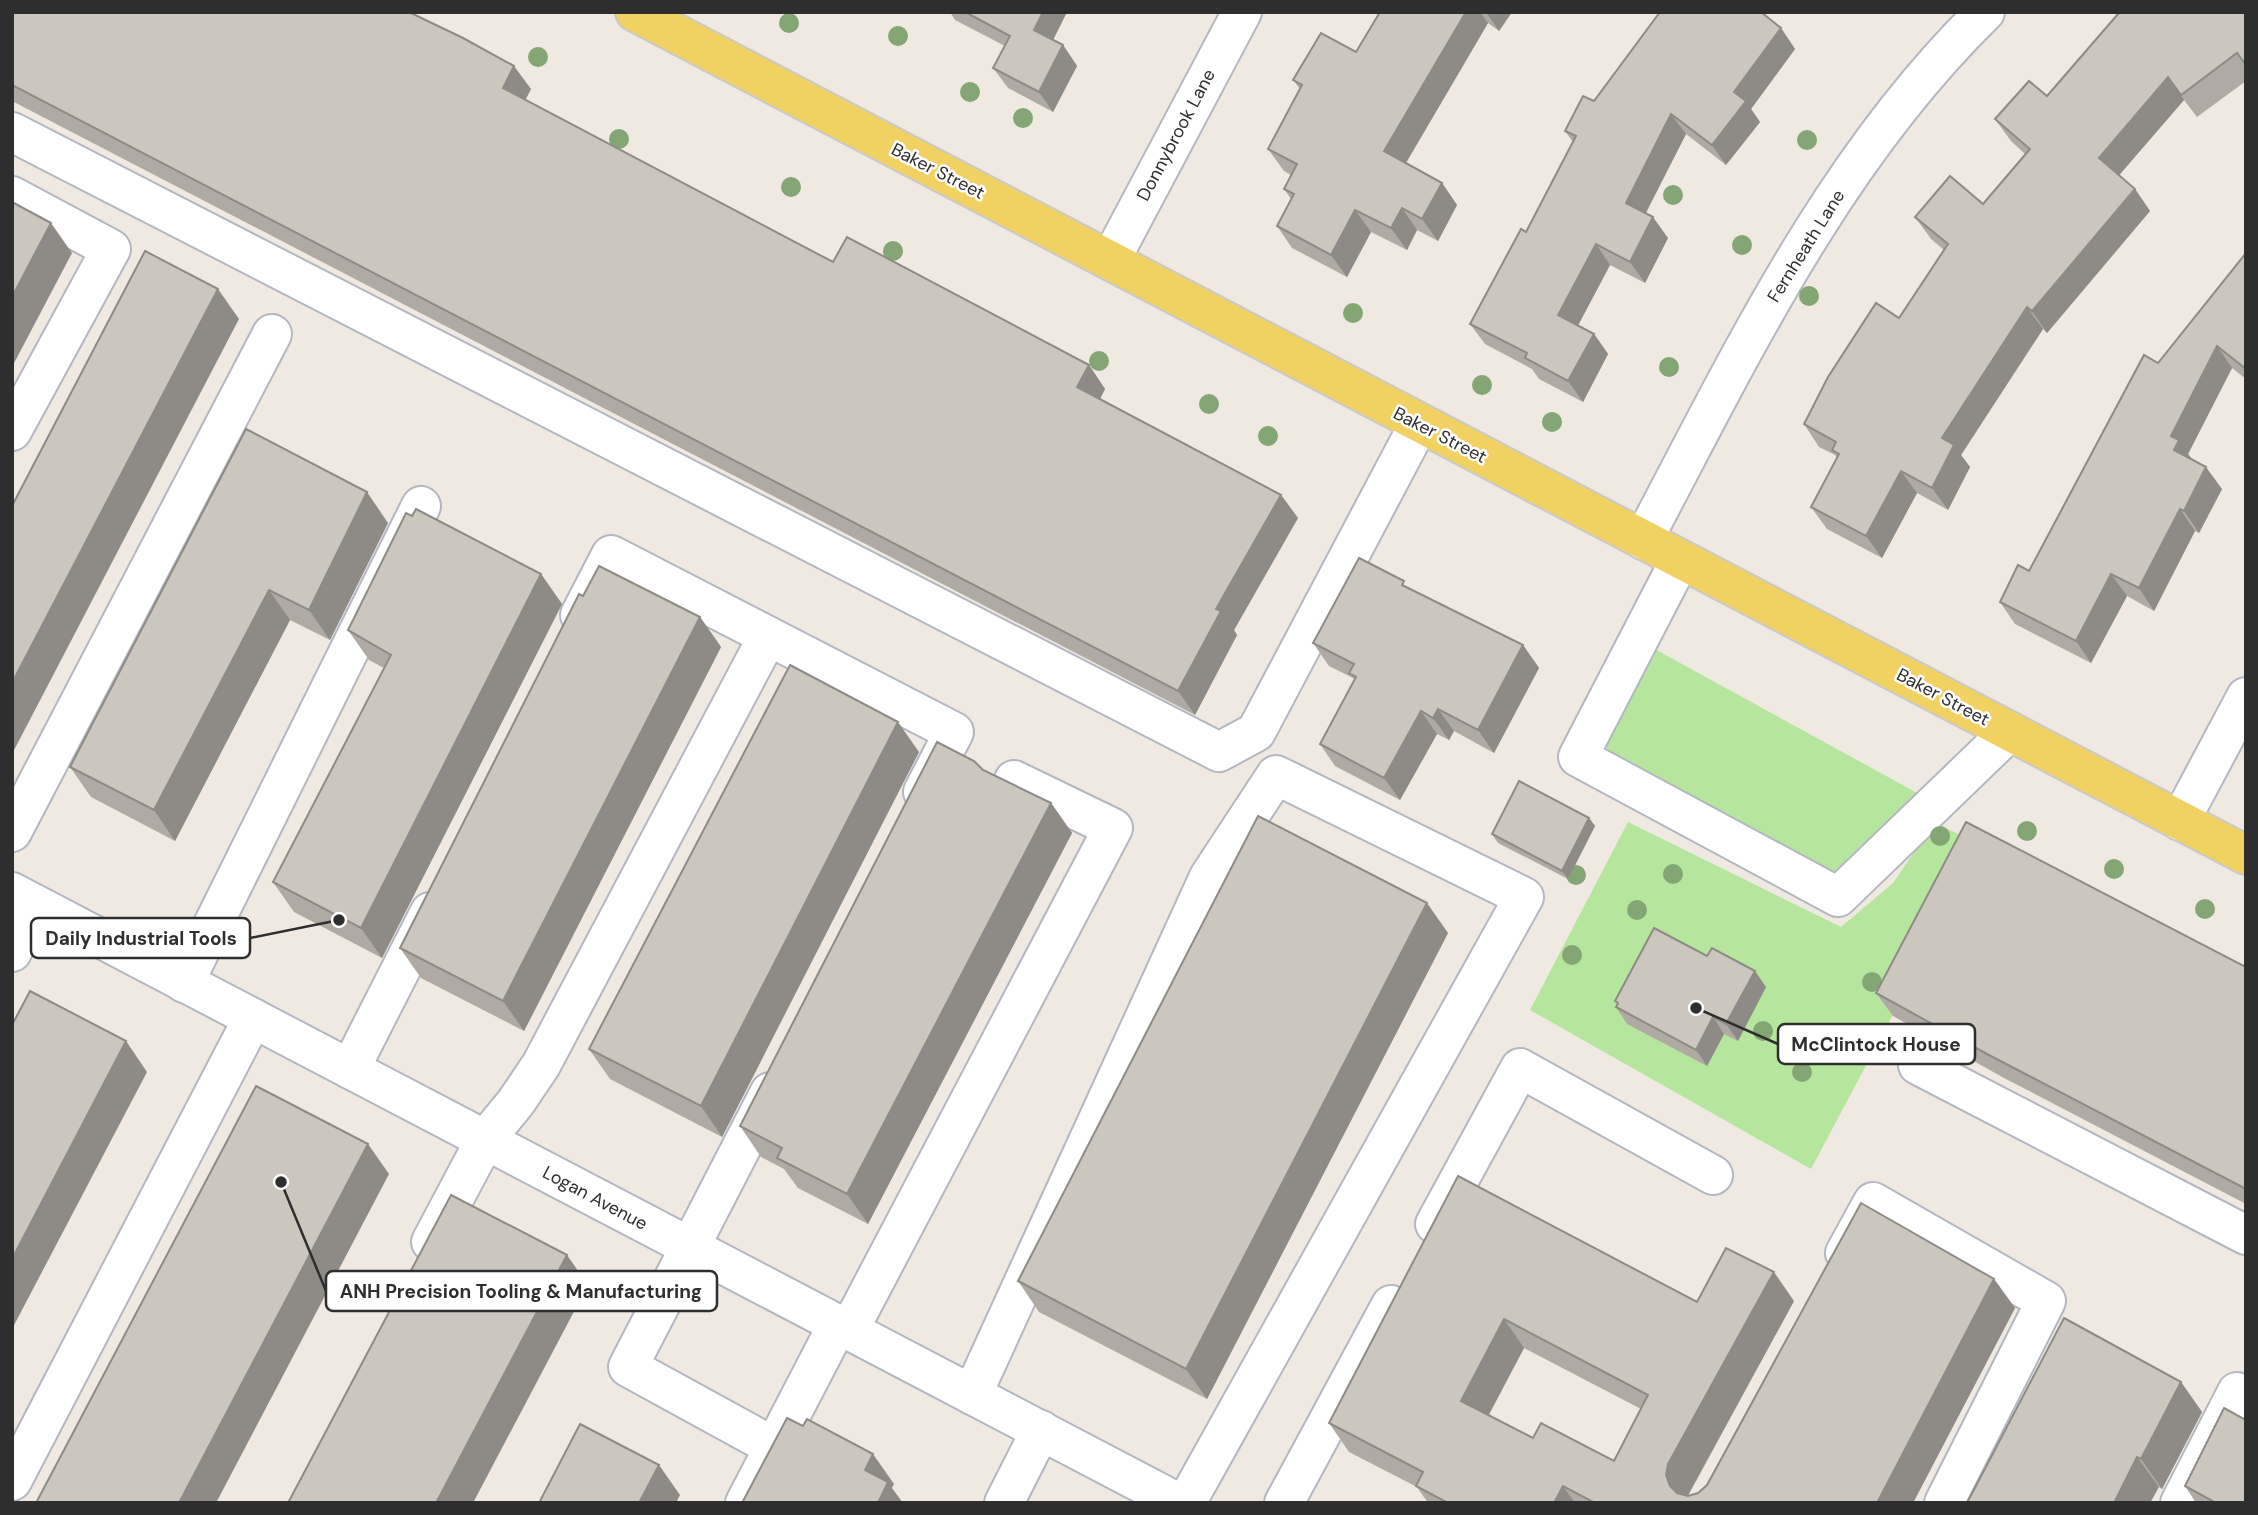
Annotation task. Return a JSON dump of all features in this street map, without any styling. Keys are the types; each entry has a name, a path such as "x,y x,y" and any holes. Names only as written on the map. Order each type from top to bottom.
{"main road":[{"name":"Baker Street","path":"635,12 2246,855"}],"street":[{"name":"Donnybrook Lane","path":"1111,259 1241,12"},
{"name":"Fernheath Lane","path":"1643,540 1791,262 1886,125 1985,12"},
{"path":"12,132 1219,752 1256,732 1419,424"},
{"path":"12,196 111,248 12,431"},
{"path":"12,832 272,334"},
{"path":"184,983 421,506"},
{"path":"567,641 611,555 768,636 954,732 910,818"},
{"path":"1680,560 1578,757 1838,897 2008,732"},
{"path":"413,1276 485,1140 516,1102 541,1065 768,636"},
{"path":"2180,821 2246,697"},
{"path":"972,1395 1209,877 1276,775 1524,897 1186,1503"},
{"path":"745,1503 774,1447 844,1327 1113,828 1014,780"},
{"path":"350,1069 443,886"},
{"path":"12,952 24,899"},
{"name":"Logan Avenue","path":"24,899 1179,1503"},
{"path":"12,1480 253,1018"},
{"path":"774,1447 628,1367 785,1063"},
{"path":"1918,1065 2246,1235"},
{"path":"1284,1503 1520,1068 1713,1175"},
{"path":"1827,1286 1873,1202 2046,1301 1944,1503"},
{"path":"2180,1503 2237,1392 2246,1396"},
{"path":"1004,1503 1041,1430"}],"green space":[{"path":"1651,647 1919,794 1840,877 1609,758 1604,731"},
{"path":"1628,822 1841,927 1893,883 1934,823 1983,845 1811,1169 1530,1010"}],"building":[{"path":"12,12 409,12 514,66 503,88 833,262 847,237 1089,365 1077,387 1281,495 1216,609 1221,611 1178,691 12,85"},
{"path":"965,12 1043,12 1034,30 1063,45 1039,92 993,68 1010,36"},
{"path":"1380,12 1466,12 1384,151 1442,183 1422,219 1402,208 1391,228 1355,210 1331,255 1277,226 1294,194 1284,189 1297,164 1268,149 1302,85 1293,80 1321,33 1356,52"},
{"path":"1660,12 1761,12 1781,28 1734,92 1746,101 1712,145 1671,114 1626,203 1653,217 1630,262 1596,244 1558,315 1594,334 1568,381 1525,358 1527,353 1470,324 1521,229 1526,232 1576,136 1565,131 1583,96 1594,101"},
{"path":"2117,12 2246,12 2246,65 2237,53 2181,95 2168,77 2099,158 2135,189 2032,311 2027,307 1942,438 1954,445 1932,488 1901,471 1866,536 1811,507 1839,454 1832,450 1836,442 1804,424 1828,377 1876,303 1899,318 1948,244 1915,217 1950,176 1983,204 2030,149 1995,119 2029,81 2047,96"},
{"path":"12,202 51,223 12,297"},
{"path":"145,251 218,289 12,683 12,506"},
{"path":"2246,253 2246,369 2217,346 2171,436 2179,440 2174,450 2206,467 2184,511 2180,509 2139,588 2111,574 2076,641 2000,602 2018,565 2029,571 2144,355 2158,363"},
{"path":"246,429 367,492 309,610 269,590 154,810 70,767"},
{"path":"416,509 541,574 361,928 273,882 391,655 348,630 406,513 412,516"},
{"path":"1359,558 1404,581 1402,585 1523,645 1478,730 1438,709 1433,718 1421,711 1384,778 1320,744 1356,677 1349,673 1354,664 1313,643"},
{"path":"599,566 700,617 503,1001 400,948 579,594 583,596"},
{"path":"790,665 898,722 701,1106 589,1049"},
{"path":"937,742 974,761 983,770 1051,803 847,1194 777,1158 782,1148 740,1126"},
{"path":"1519,781 1589,818 1562,871 1492,834"},
{"path":"1258,816 1427,903 1186,1369 1018,1281"},
{"path":"1966,822 2246,967 2246,1189 1876,993"},
{"path":"1654,928 1707,956 1712,948 1755,971 1726,1024 1713,1017 1696,1050 1616,1007 1618,1003 1615,1001"},
{"path":"30,991 126,1041 12,1259 12,1025"},
{"path":"256,1086 368,1144 179,1503 36,1503"},
{"path":"1458,1176 1697,1302 1726,1248 1774,1272 1668,1464 1666,1475 1670,1486 1677,1493 1688,1496 1698,1493 1707,1485 1861,1203 1994,1279 1877,1503 1595,1503 1563,1486 1554,1503 1448,1503 1416,1486 1423,1472 1329,1423","holes":["1504,1319 1648,1395 1614,1461 1541,1423 1533,1438 1461,1401"]},
{"path":"451,1195 567,1255 436,1503 288,1503"},
{"path":"2064,1318 2181,1382 2141,1459 2137,1457 2114,1503 1967,1503"},
{"path":"2224,1408 2246,1420 2246,1503 2216,1503 2185,1486"},
{"path":"787,1418 803,1426 807,1419 873,1454 865,1470 888,1482 878,1503 742,1503"},
{"path":"580,1424 659,1465 639,1503 539,1503"}],"place":[{"name":"Daily Industrial Tools","path":"339,920"},
{"name":"McClintock House","path":"1696,1008"},
{"name":"ANH Precision Tooling & Manufacturing","path":"281,1182"}]}
